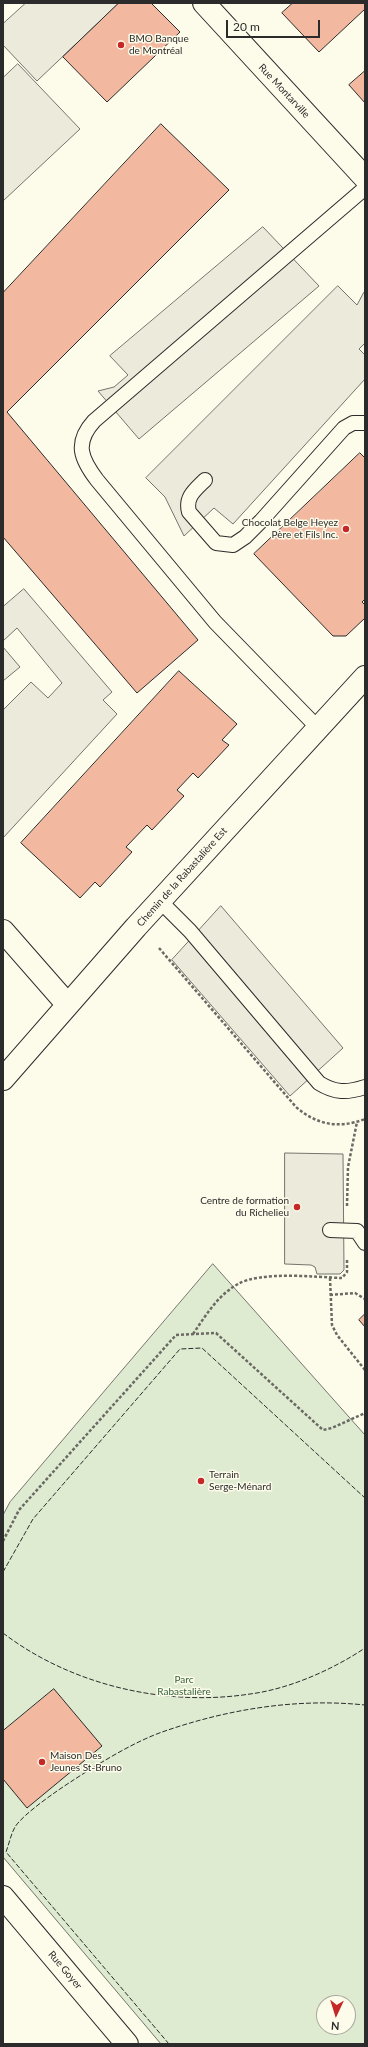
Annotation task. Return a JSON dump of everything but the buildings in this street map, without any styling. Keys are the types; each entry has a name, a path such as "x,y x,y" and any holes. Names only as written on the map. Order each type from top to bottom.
{"street":[{"name":"Rue Montarville","path":"204,3 365,178"},
{"name":"Chemin de la Rabastalière Est","path":"3,1079 67,1004 365,677"},
{"path":"3,931 67,1004"},
{"name":"Rue Goyer","path":"3,1897 127,2044"}],"lane":[{"path":"318,728 215,622 97,480 83,457 82,441 89,427 94,421 365,188"},
{"path":"205,480 190,495 188,507 189,512 216,543 233,545 245,537 261,521 344,428 352,423 365,423"},
{"path":"160,901 190,931 318,1083 342,1092 350,1092 365,1087"},
{"path":"330,1230 357,1231 365,1243"}],"path":[{"path":"159,948 296,1107 311,1118 326,1124 347,1124 365,1119"},
{"path":"194,1334 208,1311 224,1294 239,1283 262,1277 318,1278"},
{"path":"330,1278 332,1325 337,1335 365,1370"},
{"path":"330,1294 355,1293 365,1299"},
{"path":"3,1541 19,1510 176,1335 216,1333 323,1430 332,1428 365,1413"}],"green space":[{"name":"Parc Rabastalière","path":"213,1264 365,1435 365,2044 161,2044 3,1857 3,1515 10,1502"}],"shaded area":[{"path":"26,3 119,3 37,81 3,45 3,24"},
{"path":"18,64 80,129 3,201 3,78"},
{"path":"263,227 319,286 139,439 98,391 114,387 128,375 110,356"},
{"path":"338,286 357,305 364,292 365,293 365,343 359,349 365,355 365,379 233,524 214,508 184,536 165,497 146,478"},
{"path":"24,589 112,692 103,700 117,714 3,838 3,710 31,682 48,698 62,683 17,628 3,641 3,607"},
{"path":"3,647 20,667 3,681"},
{"path":"221,906 343,1048 290,1096 172,960"},
{"path":"285,1153 343,1154 344,1270 340,1274 317,1274 315,1267 311,1265 285,1264"}],"fence":[{"path":"3,1572 33,1519 180,1349 202,1348 365,1498"},
{"path":"3,1633 30,1651 58,1666 89,1679 120,1688 152,1694 185,1697 218,1697 250,1694 280,1688 339,1664 365,1648"},
{"path":"169,2044 6,1852 15,1827 41,1802 58,1790 105,1760 153,1735 189,1723 238,1711 264,1707 314,1703 365,1705"}],"place":[{"name":"BMO Banque de Montréal","path":"121,45"},
{"name":"Chocolat Belge Heyez Père et Fils Inc.","path":"346,529"},
{"name":"Centre de formation du Richelieu","path":"297,1207"},
{"name":"Terrain Serge-Ménard","path":"201,1481"},
{"name":"Maison Des Jeunes St-Bruno","path":"42,1762"}]}
